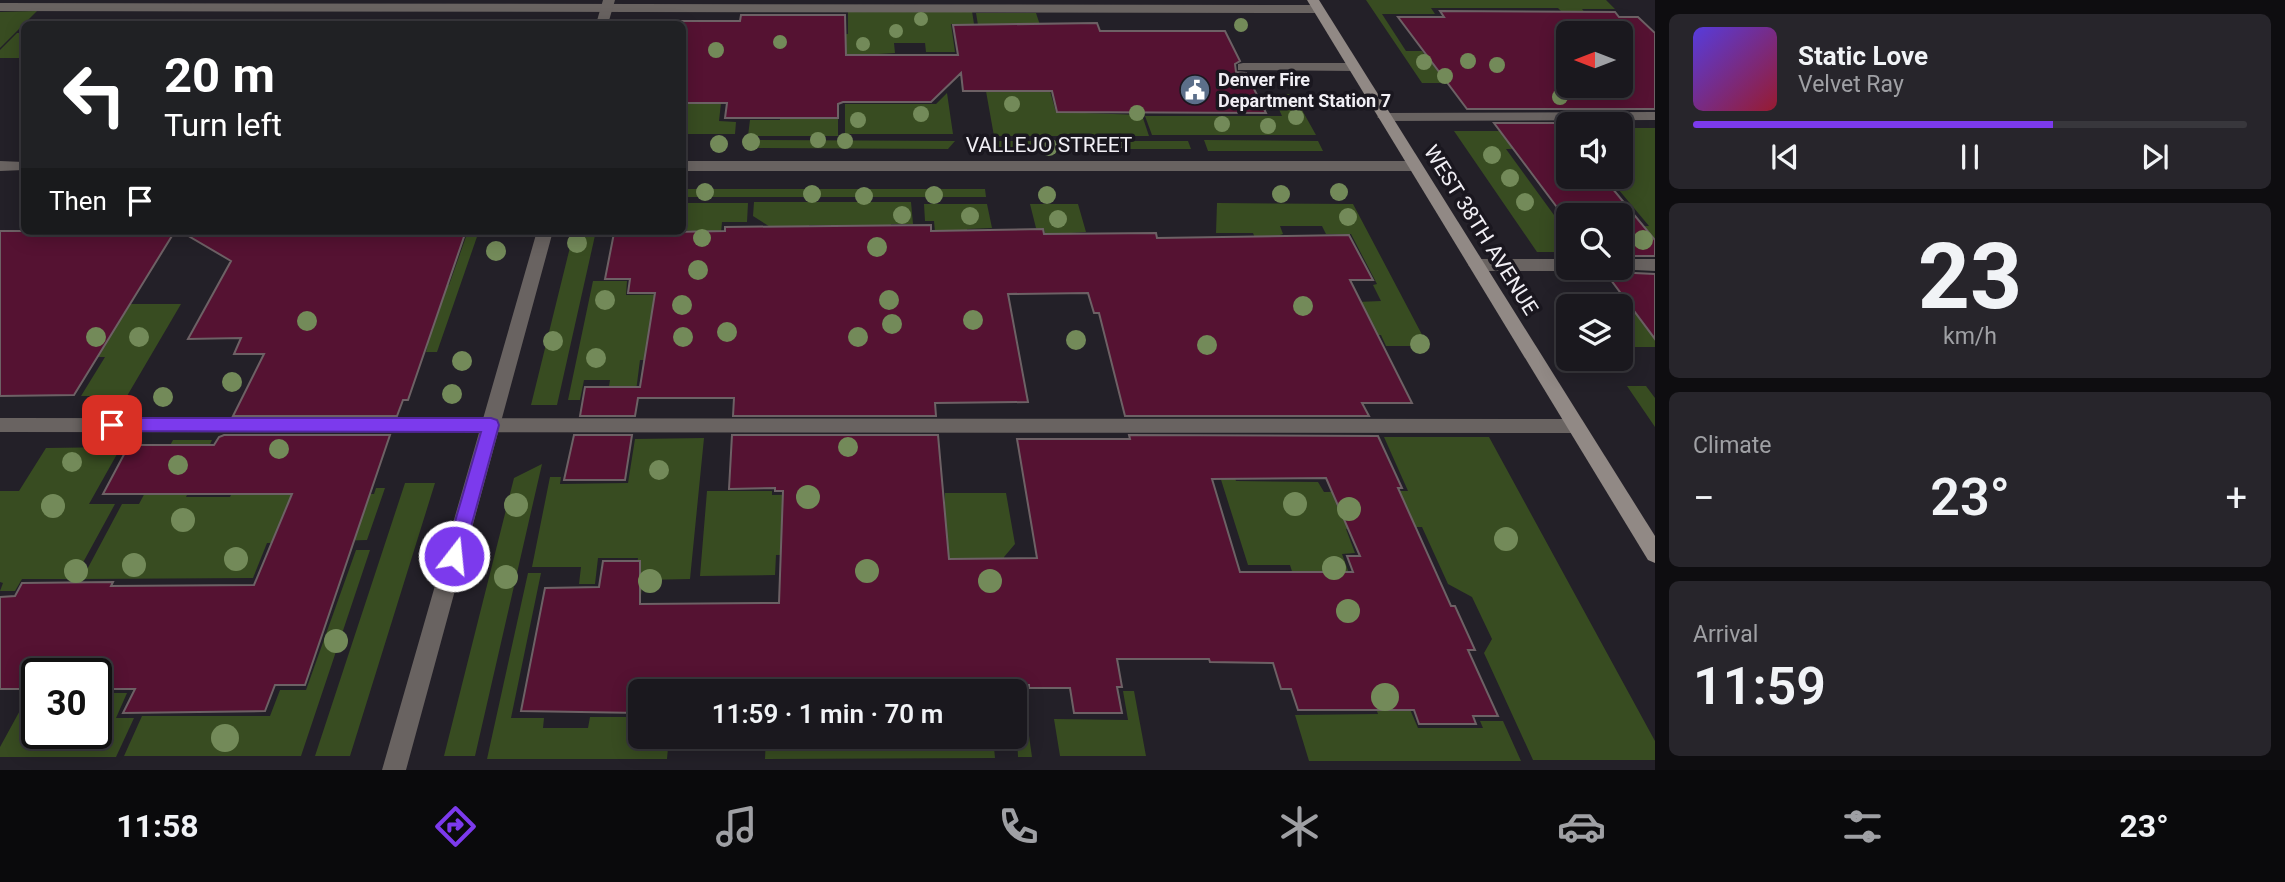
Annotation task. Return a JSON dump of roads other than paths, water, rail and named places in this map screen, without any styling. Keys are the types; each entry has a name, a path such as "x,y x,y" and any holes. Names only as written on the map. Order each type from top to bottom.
{"main road":[{"name":"WEST 38TH AVENUE","path":"1315,4 1655,554"}],"street":[{"path":"603,21 608,4"},
{"path":"0,7 1315,4"},
{"path":"1243,67 1354,67"},
{"path":"1384,117 1655,116"},
{"path":"0,166 21,166"},
{"name":"VALLEJO STREET","path":"686,166 1415,166"},
{"path":"394,770 544,235"},
{"path":"1476,265 1556,265"},
{"path":"1633,265 1655,265"},
{"path":"0,425 1576,426"}],"place":[{"name":"Denver Fire Department Station 7","path":"1195,90"}]}
